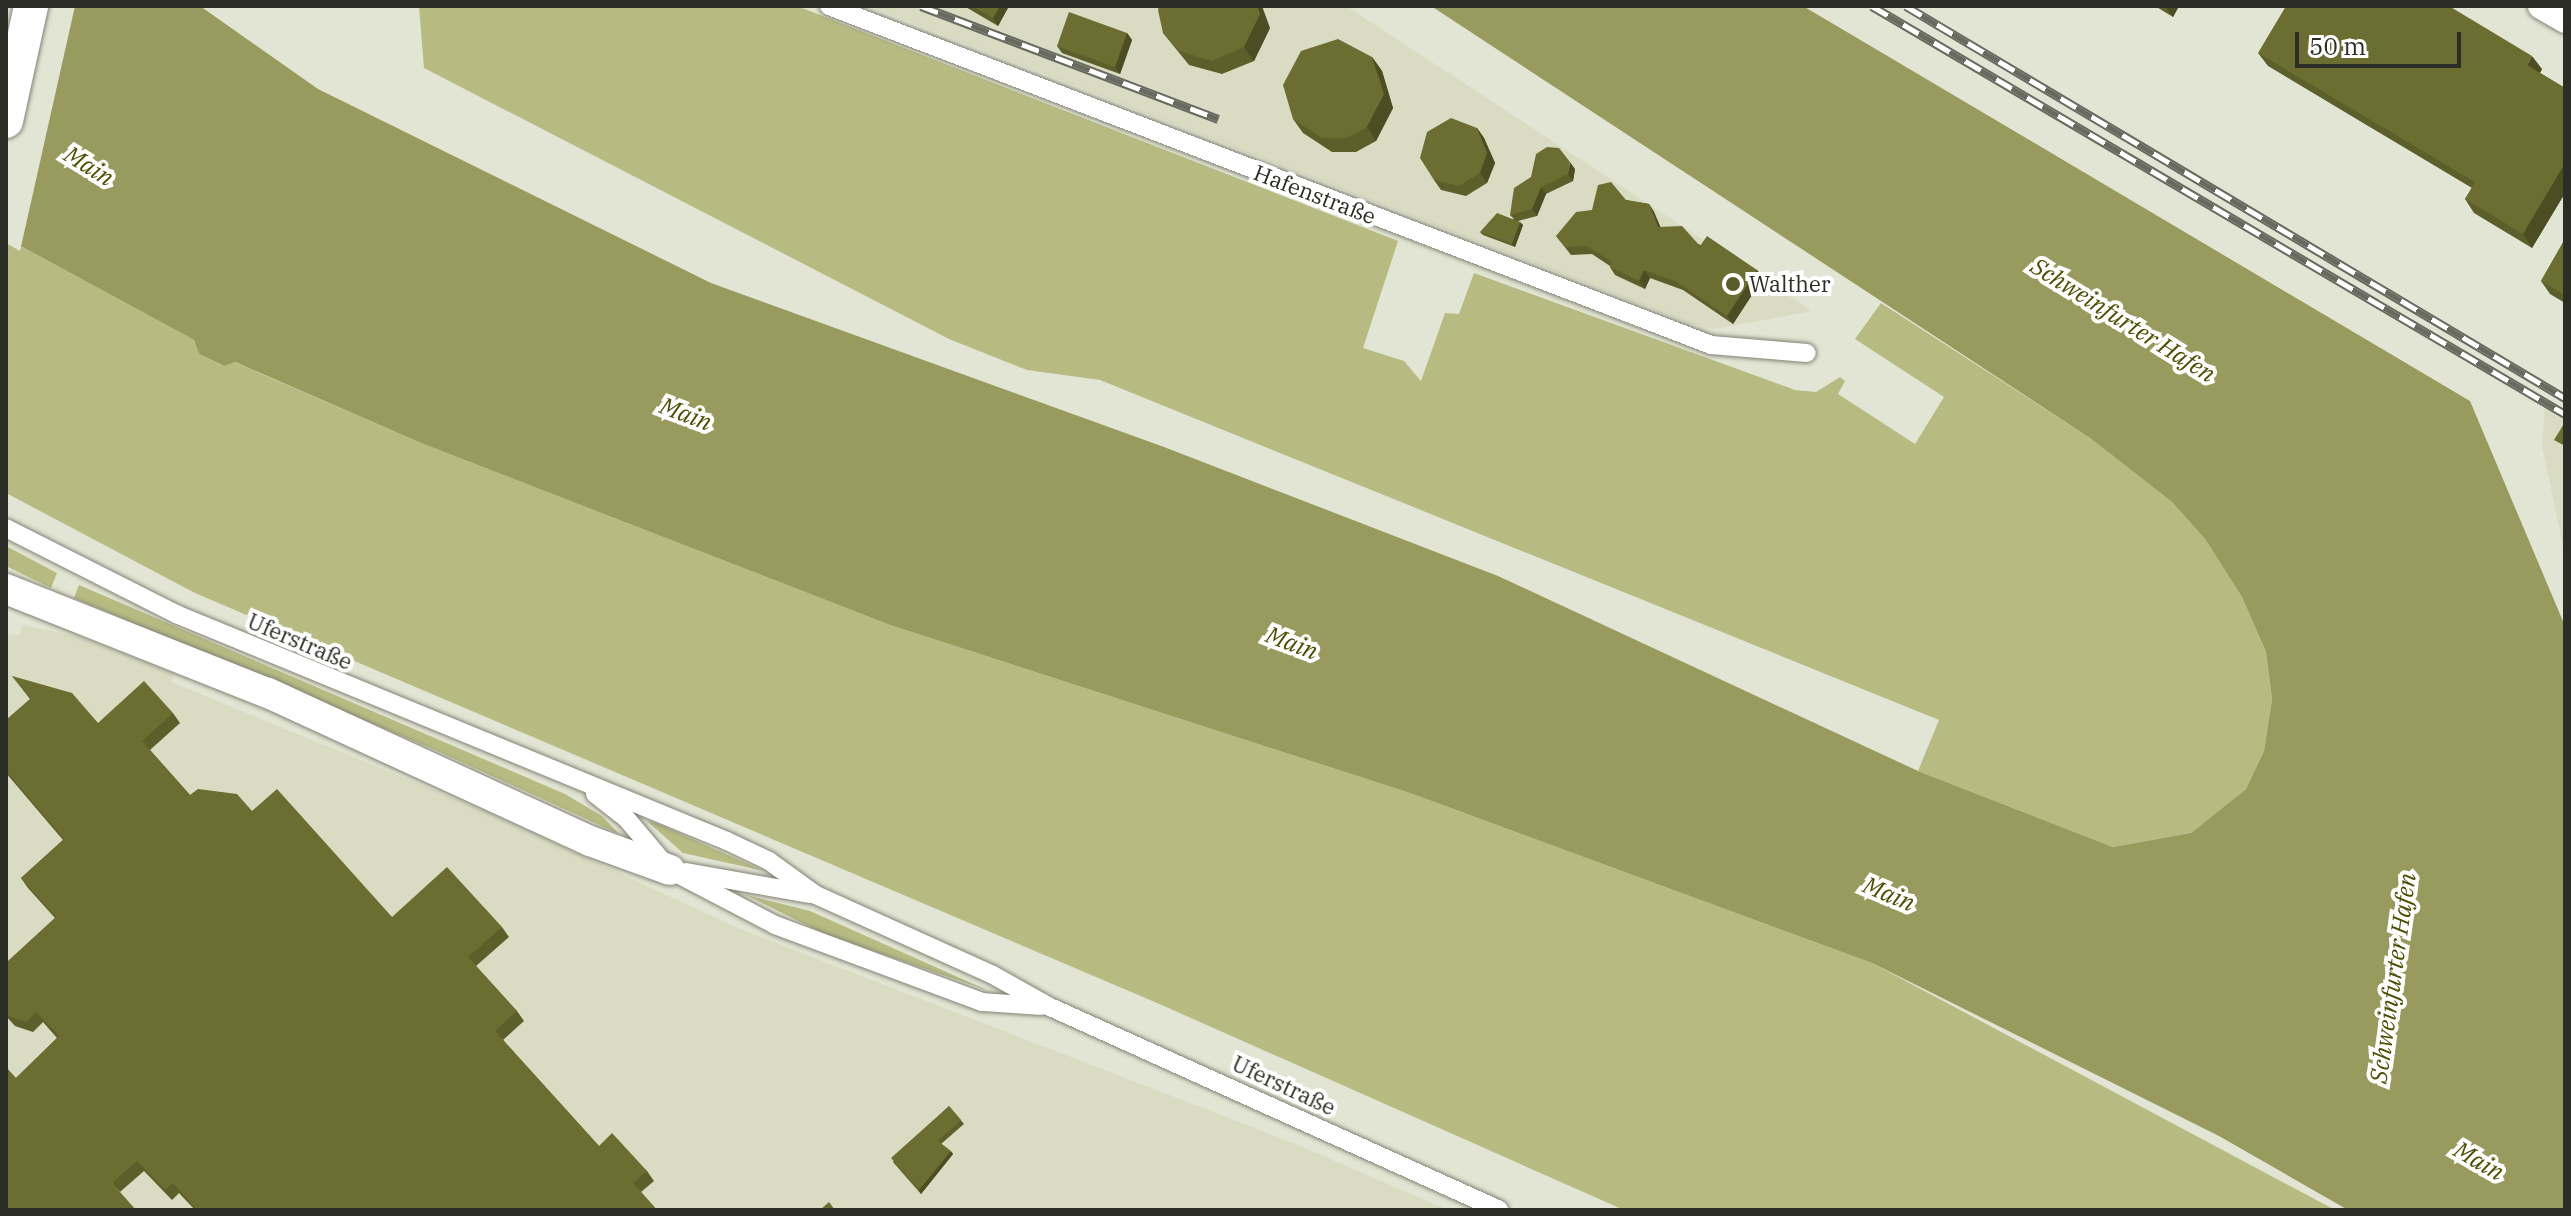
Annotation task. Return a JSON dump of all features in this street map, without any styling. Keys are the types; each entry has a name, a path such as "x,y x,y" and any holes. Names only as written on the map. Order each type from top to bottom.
{"highway":[{"path":"6,121 31,6"}],"main road":[{"path":"6,589 53,611 268,693 429,763 590,841 670,870"},
{"path":"6,608 53,611"}],"street":[{"name":"Hafenstraße","path":"829,6 1711,345 1807,353"},
{"path":"2541,6 2565,20"},
{"name":"Uferstraße","path":"6,528 176,614 582,784 652,808 741,848 816,895 993,975 1048,1006 1499,1210"},
{"name":"Uferstraße","path":"582,784 626,818 670,870 775,925 982,1002 1048,1006"},
{"name":"Uferstraße","path":"670,870 816,895"}],"shaded area":[{"path":"419,6 797,6 1398,241 1363,348 1404,361 1421,381 1445,313 1459,314 1474,273 1795,390 1816,392 1840,377 1845,381 1838,394 1915,444 1944,397 1855,339 1881,303 2090,438 2172,502 2205,539 2242,597 2266,652 2272,699 2264,751 2246,789 2191,833 2113,847 1918,771 1939,720 1100,380 1027,370 949,339 424,68"},
{"name":"Walther","path":"869,6 1346,6 1812,311 1714,329 1691,324"},
{"path":"6,238 194,340 199,354 223,366 234,362 421,443 890,625 1410,793 1872,963 2335,1210 1624,1210 1157,1003 195,593 6,493"},
{"path":"2545,404 2565,415 2565,555 2542,446"},
{"path":"6,546 57,573 51,588 6,566"},
{"path":"79,585 565,794 602,816 619,834 435,750 74,598"},
{"path":"22,625 80,637 174,674 171,682 487,812 740,929 1293,1143 1448,1210 6,1210 6,634 19,635"},
{"path":"647,821 656,823 764,871 683,853"},
{"path":"746,895 810,911 989,991 825,934"}],"water":[{"path":"6,6 200,6 318,89 711,283 1164,447 1498,576 1918,771 2113,847 2191,833 2246,789 2264,751 2272,699 2266,652 2242,597 2205,539 2172,502 2090,438 1431,6 1803,6 2470,401 2565,626 2565,1210 2348,1210 2219,1136 1872,963 1410,793 890,625 421,443 235,362 224,366 199,354 194,340 6,238"}],"pier":[{"path":"6,6 75,6 20,251 6,243"}],"building":[{"path":"972,6 1000,6 993,18"},
{"path":"1159,6 1257,6 1260,14 1244,47 1212,61 1179,51 1163,33"},
{"path":"2286,6 2449,6 2532,56 2527,65 2565,88 2565,163 2523,234 2465,199 2475,182 2258,53"},
{"path":"1069,12 1127,33 1115,67 1057,46"},
{"path":"1338,39 1372,57 1384,94 1367,127 1346,138 1322,138 1293,119 1283,85 1301,51"},
{"path":"1451,118 1477,128 1487,153 1480,173 1459,186 1434,180 1420,158 1427,132"},
{"path":"1547,147 1559,148 1570,162 1568,174 1541,187 1532,209 1510,215 1514,188 1531,177 1536,154"},
{"path":"1611,182 1626,200 1649,204 1658,227 1682,226 1700,246 1707,236 1757,270 1727,316 1677,282 1644,270 1639,281 1610,267 1612,262 1587,246 1565,247 1556,236 1576,212 1592,210 1598,185"},
{"path":"1497,213 1520,222 1512,244 1480,232"},
{"path":"2565,239 2565,295 2541,281"},
{"path":"2565,422 2565,446 2554,440"},
{"path":"12,676 72,693 98,723 144,681 173,713 142,741 190,795 198,789 237,794 252,811 277,789 392,917 447,867 502,927 468,957 517,1011 495,1031 599,1146 612,1133 647,1171 633,1183 657,1210 197,1210 173,1183 165,1190 137,1161 112,1183 136,1210 6,1210 6,1067 16,1078 59,1036 36,1012 26,1022 6,1014 6,963 56,917 21,878 64,839 6,771 6,720 31,699"},
{"path":"949,1106 961,1120 938,1141 951,1151 919,1190 891,1158"},
{"path":"829,1202 835,1210 820,1210"}],"railway":[{"path":"921,6 1218,119"},
{"path":"1872,6 2565,414"},
{"path":"1906,6 2565,398"}],"place":[{"name":"Walther","path":"1733,284"}],"water label":[{"name":"Main","path":"89,166"},
{"name":"Schweinfurter Hafen","path":"2123,320"},
{"name":"Main","path":"686,414"},
{"name":"Main","path":"1292,643"},
{"name":"Main","path":"1889,894"},
{"name":"Schweinfurter Hafen","path":"2393,978"},
{"name":"Main","path":"2479,1161"}]}
